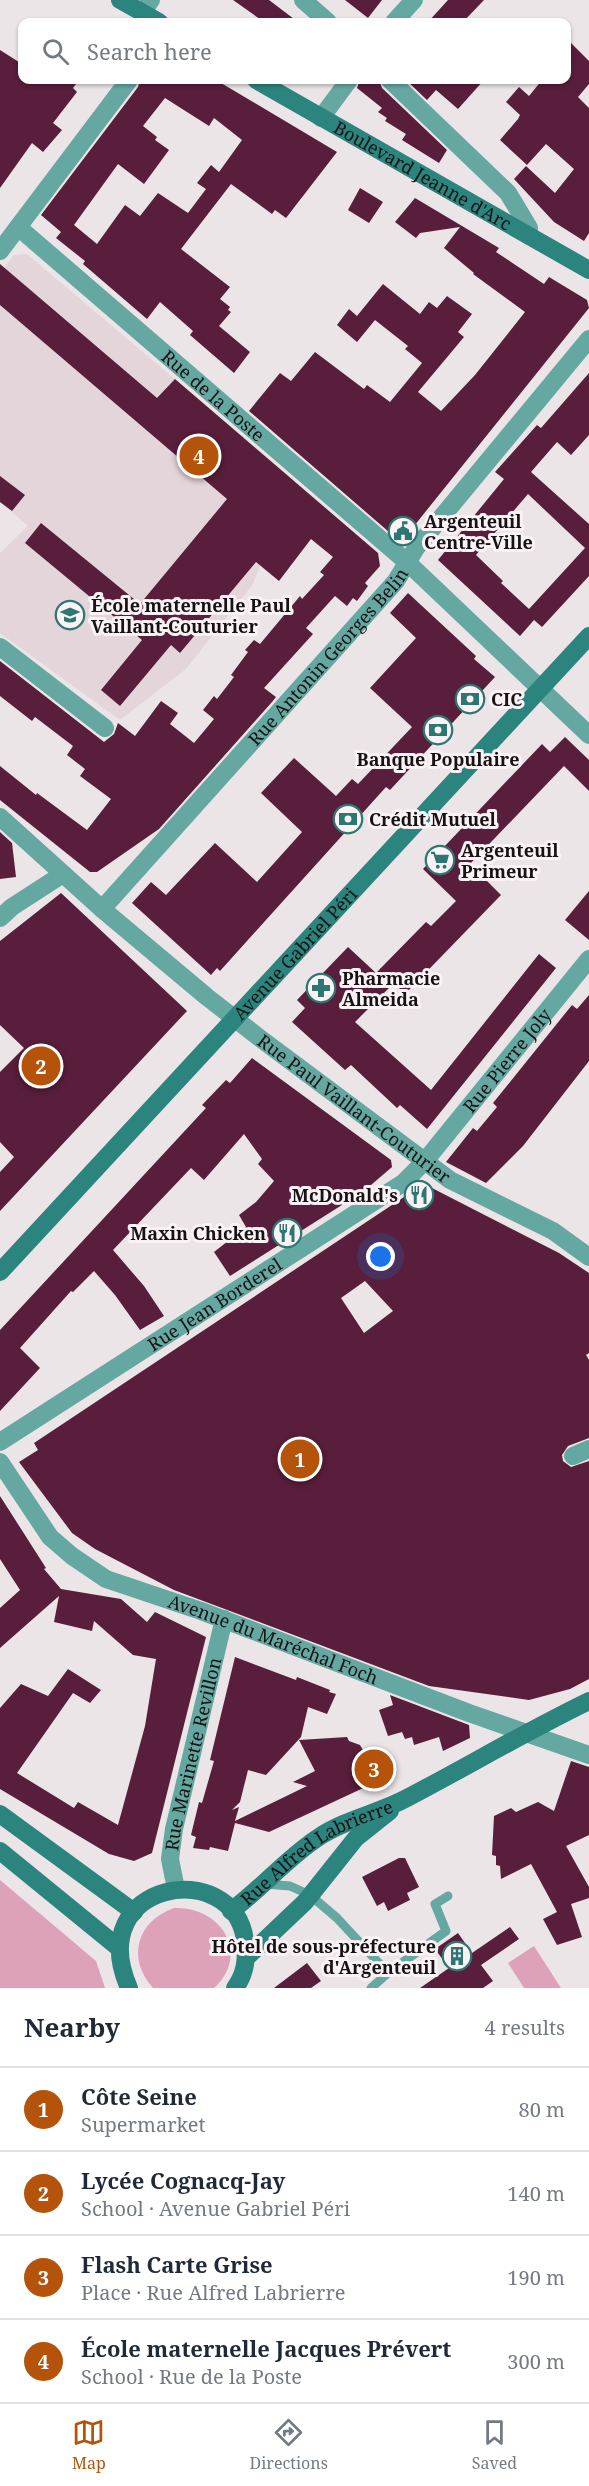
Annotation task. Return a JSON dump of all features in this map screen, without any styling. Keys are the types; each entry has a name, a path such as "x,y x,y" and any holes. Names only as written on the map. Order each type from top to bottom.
{"main road":[{"path":"120,0 146,6 156,18"},
{"name":"Boulevard Jeanne d'Arc","path":"263,84 589,270"},
{"name":"Avenue Gabriel Péri","path":"0,1272 589,636"},
{"name":"Rue Alfred Labrierre","path":"247,1957 310,1895 356,1838 405,1800 524,1732 589,1701"},
{"name":"Rue Alfred Labrierre","path":"231,1911 318,1837 345,1822 405,1800"},
{"path":"0,1814 134,1912"},
{"path":"0,1851 119,1948"},
{"path":"129,1988 121,1969 119,1948 124,1929 134,1912 153,1896 176,1889 196,1890 216,1898 231,1911 244,1932 247,1957 241,1980 236,1988"}],"street":[{"path":"303,0 323,18"},
{"path":"398,18 414,0"},
{"path":"0,251 126,84"},
{"path":"321,118 346,84"},
{"path":"394,84 508,193 529,228 528,235"},
{"name":"Rue de la Poste","path":"18,227 408,563 589,735"},
{"name":"Rue Antonin Georges Belin","path":"102,909 388,590 416,548 589,339"},
{"path":"0,647 105,728"},
{"name":"Rue Paul Vaillant-Couturier","path":"0,818 102,909 234,1019 450,1180 553,1231 589,1257"},
{"path":"0,918 12,907 63,874"},
{"name":"Rue Pierre Joly","path":"425,1161 589,959"},
{"name":"Rue Jean Borderel","path":"0,1442 403,1184 425,1161"},
{"name":"Avenue du Maréchal Foch","path":"0,1462 50,1537 92,1572 106,1579 224,1619 589,1755"},
{"name":"Rue Marinette Revillon","path":"176,1889 171,1859 174,1829 224,1619"}],"lane":[{"path":"265,1884 290,1886 310,1895 344,1925 388,1973"},
{"path":"371,1988 446,1931 435,1904 448,1896"}],"shaded area":[{"path":"27,254 294,480 253,584 186,669 120,720 0,633 0,553 28,526 0,502 0,272 14,255"},
{"path":"0,1880 96,1961 105,1988 0,1988"},
{"path":"174,1908 191,1909 205,1915 217,1923 226,1934 230,1947 230,1961 225,1975 214,1988 153,1988 145,1976 138,1953 144,1931 161,1914"},
{"path":"534,1946 561,1988 524,1988 508,1963"}],"building":[{"path":"233,0 269,0 293,18 268,18 258,18"},
{"path":"345,0 382,0 368,18"},
{"path":"448,0 484,0 467,18 432,18"},
{"path":"571,43 589,61 589,84 578,97 589,108 589,233 584,241 554,222 514,179 526,166 555,193 574,169 546,144 527,165 500,140 520,115 506,102 519,87 529,96 539,84 571,84"},
{"path":"0,50 18,61 18,84 76,84 73,88 77,92 53,123 62,130 43,152 32,143 0,188"},
{"path":"139,84 223,84 337,152 286,218 275,210 272,214 231,184 181,249 230,287 220,299 230,307 228,310 231,312 219,326 250,352 234,373 190,335 193,331 160,302 147,319 83,264 85,261 56,238 61,232 41,215","holes":["165,98 209,126 214,118 242,140 219,172 211,165 197,183 206,189 188,213 158,193 140,216 125,205 97,244 74,225 118,164 144,184 169,150 155,140 157,137 143,126"]},
{"path":"358,84 380,84 447,150 439,163 402,140 406,134 385,121 387,118 378,112 382,108 357,88"},
{"path":"410,84 480,84 458,109 436,90 427,100"},
{"path":"360,188 383,202 369,223 348,210"},
{"path":"415,198 499,248 496,252 544,284 549,277 587,300 589,308 410,531 389,532 249,411 280,373 291,381 315,352 364,389 367,385 390,402 422,363 405,349 408,346 375,320 357,342 337,325 349,309 357,316 383,284 420,314 429,302 437,308 447,296 472,314 458,332 464,337 418,392 441,411 475,375 525,312 473,274 444,248 460,227 420,233 416,238 395,222"},
{"path":"0,264 157,398 175,379 378,553 380,566 365,583 368,586 357,601 353,598 347,606 335,596 306,628 313,634 264,688 276,697 272,702 159,829 97,872 90,872 0,800 0,766 36,795 37,793 87,830 111,799 80,776 85,769 67,755 73,746 35,717 32,721 0,696 0,661 104,742 114,734 118,723 135,736 161,701 178,713 170,724 194,743 214,719 203,710 214,696 217,699 234,677 231,675 248,652 245,650 254,640 260,644 300,596 302,599 324,575 320,572 333,557 311,539 279,581 256,562 180,653 171,645 120,706 101,690 142,640 25,543 41,523 140,604 227,499 0,305"},
{"path":"589,373 589,435 571,455 557,442 531,472 589,524 589,576 542,627 534,620 520,636 438,560 504,479 495,472 537,425 541,428","holes":["528,494 585,548 529,609 476,555"]},
{"path":"0,476 25,495 12,511 0,502"},
{"path":"408,593 476,656 474,659 495,677 390,790 386,787 220,971 217,968 211,975 132,903 151,882 166,895 215,843 257,882 302,832 261,793 294,758 336,796 352,779 358,784 412,727 370,688 416,638 390,613"},
{"path":"565,737 589,760 589,791 564,766 470,864 501,895 405,994 394,983 355,1022 431,1090 539,954 556,968 427,1129 400,1105 397,1108 351,1065 345,1070 292,1022 305,1008 297,1000 348,947 376,973 426,922 431,926 456,901 423,869 542,744 550,752"},
{"path":"0,832 12,843 16,877 0,879"},
{"path":"589,891 589,940 565,920"},
{"path":"61,893 187,1011 0,1211 0,1172 14,1157 0,1142 0,1072 24,1048 0,1025 0,941"},
{"path":"589,995 589,1061 523,1146 486,1183 446,1162 473,1128 477,1131 497,1107 493,1103 572,1005 577,1009"},
{"path":"252,1058 391,1160 392,1167 364,1191 230,1276 214,1252 246,1227 239,1215 256,1202 274,1181 258,1164 262,1159 244,1134 204,1180 191,1168 113,1250 144,1286 164,1316 140,1330 115,1295 94,1271 73,1292 71,1291 20,1348 40,1368 0,1411 0,1330 206,1108 202,1105 226,1080 230,1083"},
{"path":"419,1187 432,1188 559,1253 589,1273 589,1353 586,1355 589,1360 589,1438 568,1446 562,1455 563,1461 571,1467 589,1461 589,1679 570,1689 529,1700 429,1686 174,1590 95,1549 72,1533 19,1462 38,1450 34,1443","holes":["365,1281 393,1311 364,1333 341,1298"]},
{"path":"0,1496 46,1568 44,1569 61,1589 121,1599 147,1622 155,1612 206,1637 152,1853 134,1861 109,1854 0,1789 0,1708 21,1684 48,1696 68,1669 101,1690 90,1703 73,1693 17,1773 74,1808 78,1802 118,1825 145,1726 156,1659 133,1655 94,1621 92,1631 54,1622 59,1596 0,1648 0,1608 20,1590 0,1559"},
{"path":"235,1657 296,1680 297,1677 336,1694 327,1714 308,1707 301,1737 266,1775 248,1770 240,1802 232,1810 239,1807 235,1821 307,1786 293,1782 315,1771 299,1740 347,1737 349,1741 360,1745 367,1757 377,1752 389,1776 269,1832 235,1823 228,1851 210,1847 209,1850 193,1848 196,1837 191,1835 199,1802 202,1803 214,1761 210,1760"},
{"path":"390,1695 469,1725 470,1738 443,1751 439,1737 414,1745 412,1737 405,1739 402,1732 388,1736 379,1710 393,1705"},
{"path":"571,1761 589,1767 589,1835 566,1846 589,1887 589,1898 571,1904 582,1937 557,1945 543,1919 557,1912 531,1864 501,1879 500,1866 496,1865 496,1856 492,1855 494,1816 511,1808 516,1812 538,1802 554,1811"},
{"path":"399,1858 405,1858 419,1887 407,1893 410,1900 388,1911 384,1902 377,1906 362,1877"},
{"name":"Hôtel de sous-préfecture d'Argenteuil","path":"510,1927 519,1939 481,1965 493,1981 483,1988 420,1988 449,1968 435,1949 458,1933 472,1953"},
{"path":"307,1963 321,1981 311,1988 274,1988"}],"place":[{"name":"École maternelle Jacques Prévert","path":"199,456"},
{"name":"Argenteuil Centre-Ville","path":"403,531"},
{"name":"École maternelle Paul Vaillant-Couturier","path":"70,615"},
{"name":"CIC","path":"470,699"},
{"name":"Banque Populaire","path":"438,730"},
{"name":"Crédit Mutuel","path":"348,819"},
{"name":"Argenteuil Primeur","path":"440,860"},
{"name":"Pharmacie Almeida","path":"321,988"},
{"name":"Lycée Cognacq-Jay","path":"41,1066"},
{"name":"McDonald's","path":"419,1195"},
{"name":"Maxin Chicken","path":"287,1233"},
{"name":"Côte Seine","path":"300,1459"},
{"name":"Flash Carte Grise","path":"374,1769"},
{"name":"Hôtel de sous-préfecture d'Argenteuil","path":"457,1956"}]}
